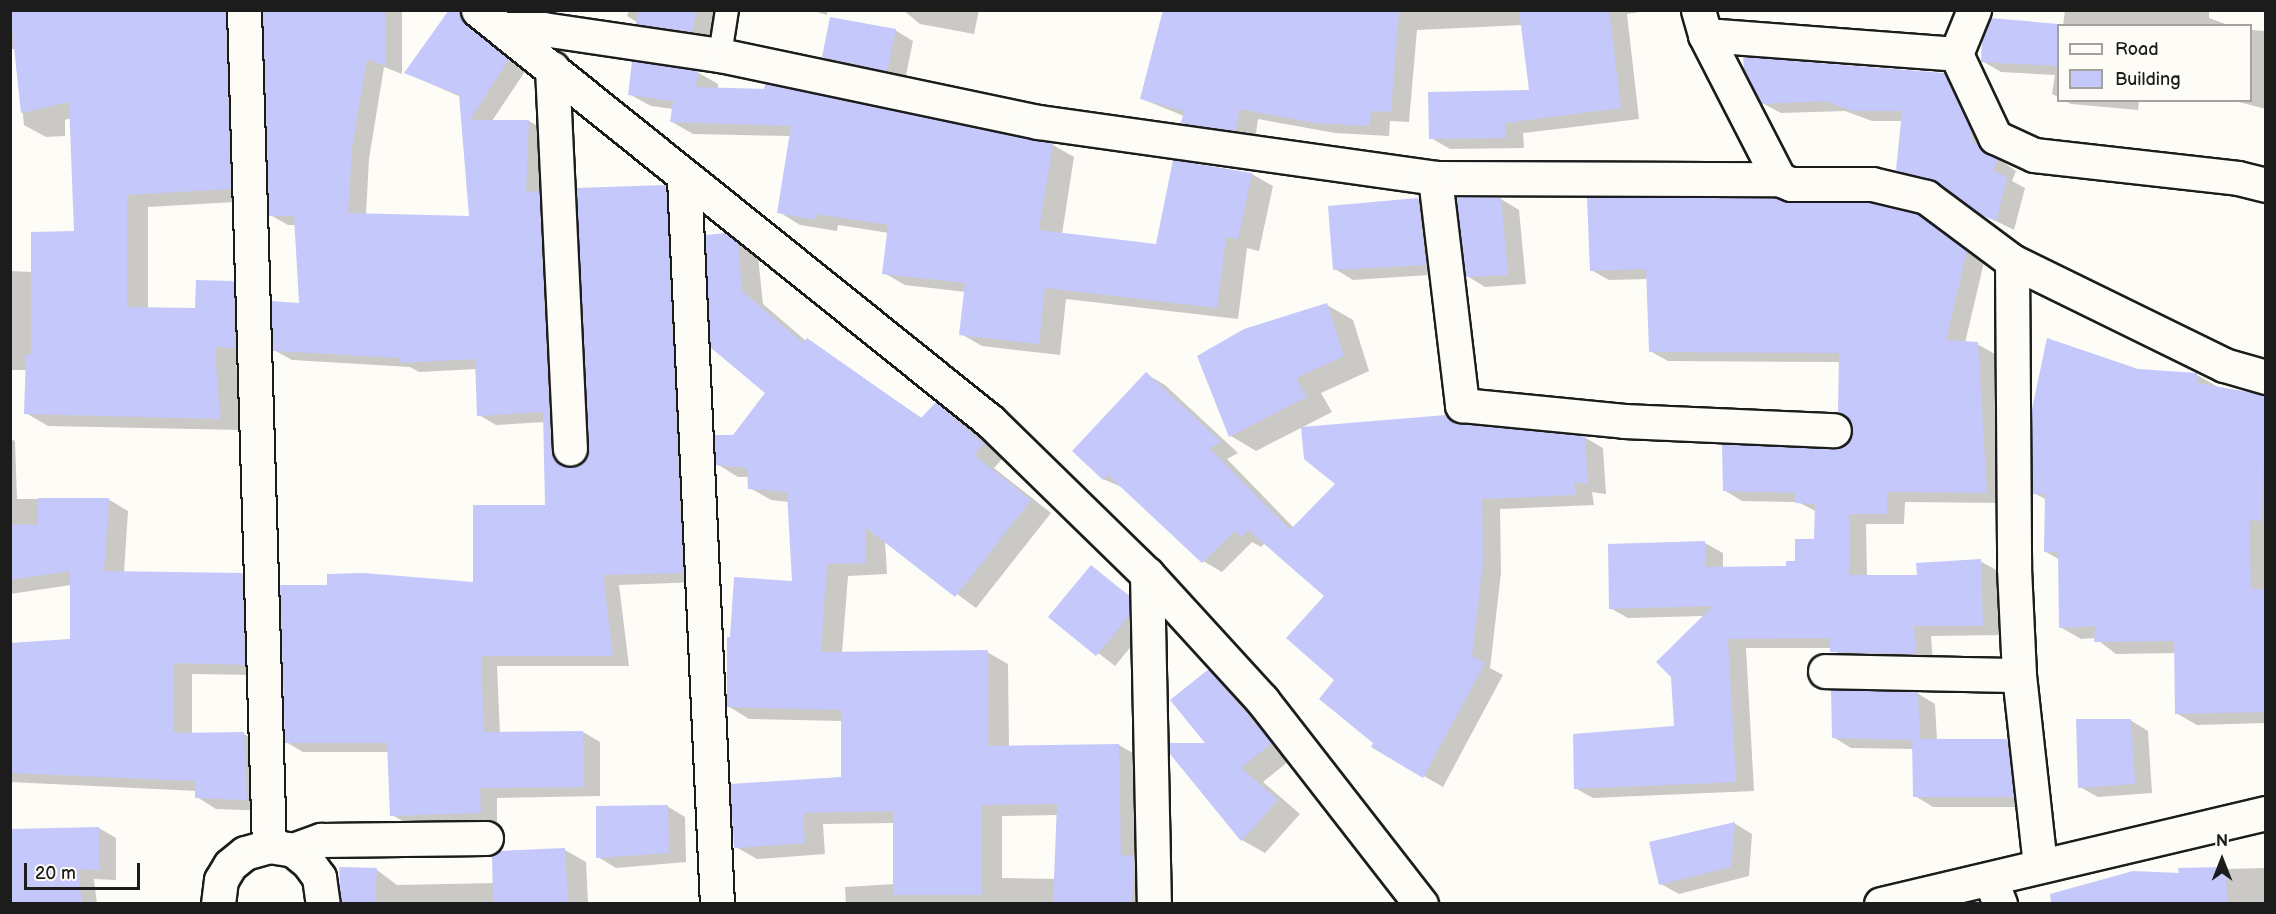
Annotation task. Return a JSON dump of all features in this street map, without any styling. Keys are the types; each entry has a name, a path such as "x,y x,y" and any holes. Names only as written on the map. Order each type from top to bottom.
{"street":[{"path":"244,10 281,848 319,878 323,903"},
{"path":"478,10 552,68 684,178 834,293 990,421 1147,574 1262,700 1421,903"},
{"path":"1974,10 1956,54 1995,137 2034,155 2238,178 2265,186"},
{"path":"1701,22 1956,54"},
{"path":"1701,22 1779,179"},
{"path":"504,29 543,29 720,55 1038,122 1435,178 1779,179 1791,184 1872,184 1926,197 2012,261 2224,365 2265,377"},
{"path":"552,68 570,449"},
{"path":"684,178 717,903"},
{"path":"1435,178 1462,405 1624,421 1834,430"},
{"path":"2012,261 2014,568 2019,675 2040,866"},
{"path":"1147,574 1154,903"},
{"path":"1825,671 2019,675"},
{"path":"1881,903 1995,891 2040,866 2265,813"},
{"path":"218,903 220,880 230,865 245,853 321,840 486,838"}],"lane":[{"path":"720,55 727,10"}],"building":[{"path":"10,10 225,10 231,189 127,195 127,307 195,308 196,280 233,281 235,348 215,347 220,419 24,414 26,354 31,354 31,232 74,231 69,102 21,113"},
{"path":"263,10 385,10 385,66 367,59 352,148 348,213 469,216 459,95 404,73 449,10 457,10 466,25 509,59 470,120 529,120 526,192 539,191 551,450 562,466 581,464 589,448 576,188 666,185 683,573 603,575 613,656 481,656 484,732 583,731 584,787 480,788 481,813 390,816 387,743 285,743 280,585 327,585 327,574 364,573 473,582 473,505 545,505 543,412 477,416 475,359 400,363 400,358 273,351 271,301 299,303 294,216 269,216"},
{"path":"638,10 697,10 692,32 636,24"},
{"path":"1163,10 1399,10 1391,112 1371,111 1370,126 1315,123 1239,109 1236,131 1181,123 1184,111 1140,99"},
{"path":"1519,10 1609,10 1621,108 1505,123 1505,138 1429,139 1428,92 1529,90"},
{"path":"830,17 896,29 887,71 822,57"},
{"path":"1991,18 2058,24 2057,66 1981,62 1982,39"},
{"path":"1743,57 1944,73 1972,132 1972,141 1998,159 1993,171 2007,177 1996,221 1981,215 1937,182 1896,170 1902,111 1853,111 1825,101 1761,104 1744,70"},
{"path":"632,61 698,71 696,87 764,89 765,84 1053,143 1039,230 1156,244 1173,160 1252,173 1238,239 1226,237 1217,308 1045,288 1039,344 959,335 965,283 882,274 888,225 817,214 816,220 777,213 791,126 670,122 673,101 628,95"},
{"path":"1456,197 1501,198 1508,275 1466,277"},
{"path":"1587,197 1775,198 1791,203 1870,203 1918,214 1967,251 1946,340 1978,342 1987,493 1887,492 1887,514 1849,514 1849,575 1917,575 1916,563 1981,559 1983,626 1914,626 1916,654 1830,652 1830,638 1728,639 1736,782 1574,789 1573,734 1674,726 1671,677 1656,662 1713,606 1609,609 1608,544 1705,541 1705,567 1786,566 1786,561 1795,561 1795,539 1814,539 1815,504 1795,503 1795,493 1723,491 1722,444 1843,446 1853,430 1850,421 1838,412 1839,353 1649,352 1646,269 1590,271"},
{"path":"1418,198 1426,265 1333,270 1328,206"},
{"path":"726,233 738,243 742,291 803,343 807,338 921,418 936,402 984,444 974,455 1031,500 955,597 865,527 866,563 827,564 821,652 988,650 988,746 1119,744 1121,855 1134,856 1132,903 1053,903 1057,804 981,805 981,895 893,895 893,811 803,813 805,843 734,848 730,784 841,777 841,710 727,707 727,637 730,637 734,577 792,581 787,492 748,489 747,468 716,465 714,435 733,435 765,393 710,347 705,235"},
{"path":"1327,303 1344,356 1296,378 1307,397 1229,437 1197,356 1244,329"},
{"path":"2047,338 2138,369 2197,373 2197,383 2265,395 2262,521 2249,520 2251,589 2265,589 2265,712 2175,714 2174,641 2094,642 2095,626 2059,628 2058,552 2044,552 2045,494 2032,494 2032,409"},
{"path":"1146,372 1221,442 1209,448 1290,530 1335,484 1304,459 1301,427 1446,415 1460,424 1585,436 1588,484 1574,482 1576,495 1482,499 1483,562 1472,656 1485,663 1423,778 1371,747 1373,743 1319,699 1334,680 1286,638 1324,596 1248,530 1241,538 1235,531 1202,563 1108,475 1103,480 1072,451"},
{"path":"38,498 109,498 104,571 242,573 245,665 173,663 173,733 244,732 247,800 195,798 195,781 10,773 10,643 70,639 70,571 10,580 10,524 38,525"},
{"path":"1091,565 1129,596 1129,616 1096,656 1048,617"},
{"path":"1209,669 1272,743 1241,768 1278,800 1241,841 1170,754 1169,743 1205,743 1170,700"},
{"path":"1831,690 1918,692 1920,739 2007,739 2014,797 1913,797 1912,740 1832,738"},
{"path":"2076,719 2131,719 2135,784 2078,788"},
{"path":"668,805 669,853 596,858 596,806"},
{"path":"1735,822 1731,867 1659,885 1649,842"},
{"path":"99,827 99,870 78,869 82,903 10,903 10,829"},
{"path":"565,848 568,903 493,903 492,855 499,851"},
{"path":"339,867 377,868 375,903 341,903"},
{"path":"2226,867 2227,903 2051,903 2050,894 2133,871 2179,873 2178,868"}]}
